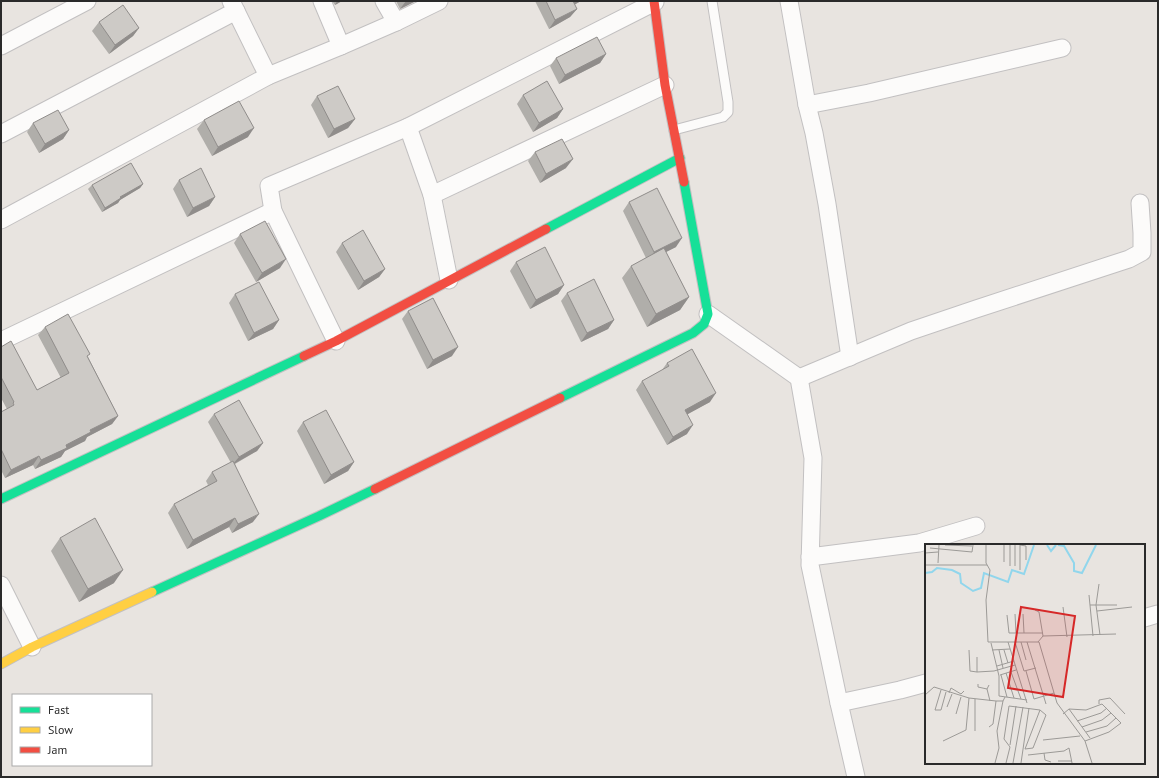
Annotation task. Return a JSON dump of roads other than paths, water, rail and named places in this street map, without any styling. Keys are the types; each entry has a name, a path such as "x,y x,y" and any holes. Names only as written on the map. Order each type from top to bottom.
{"street":[{"path":"1,46 87,1"},
{"path":"322,1 341,46"},
{"path":"384,1 396,22"},
{"path":"1,220 268,76 396,22 439,1"},
{"path":"789,1 806,105 814,133 827,204 850,357"},
{"path":"1,664 32,647 319,516 686,337 704,324 708,314 680,158 665,85 654,2 408,127 269,186 272,211 336,341"},
{"path":"1,134 233,6 268,76"},
{"path":"806,105 869,93 1062,48"},
{"path":"432,195 665,85"},
{"path":"408,127 432,195 449,280"},
{"path":"1,499 336,341 680,158"},
{"path":"799,378 911,332 969,311 1129,259 1142,252 1140,203"},
{"path":"1,342 272,211"},
{"path":"708,314 799,378 813,458 810,565 856,777"},
{"path":"810,557 919,543 976,526"},
{"path":"1,585 32,647"},
{"path":"1145,618 1158,614"},
{"path":"839,703 925,683"}],"lane":[{"path":"674,130 724,117 728,112 728,102 712,1"}]}
